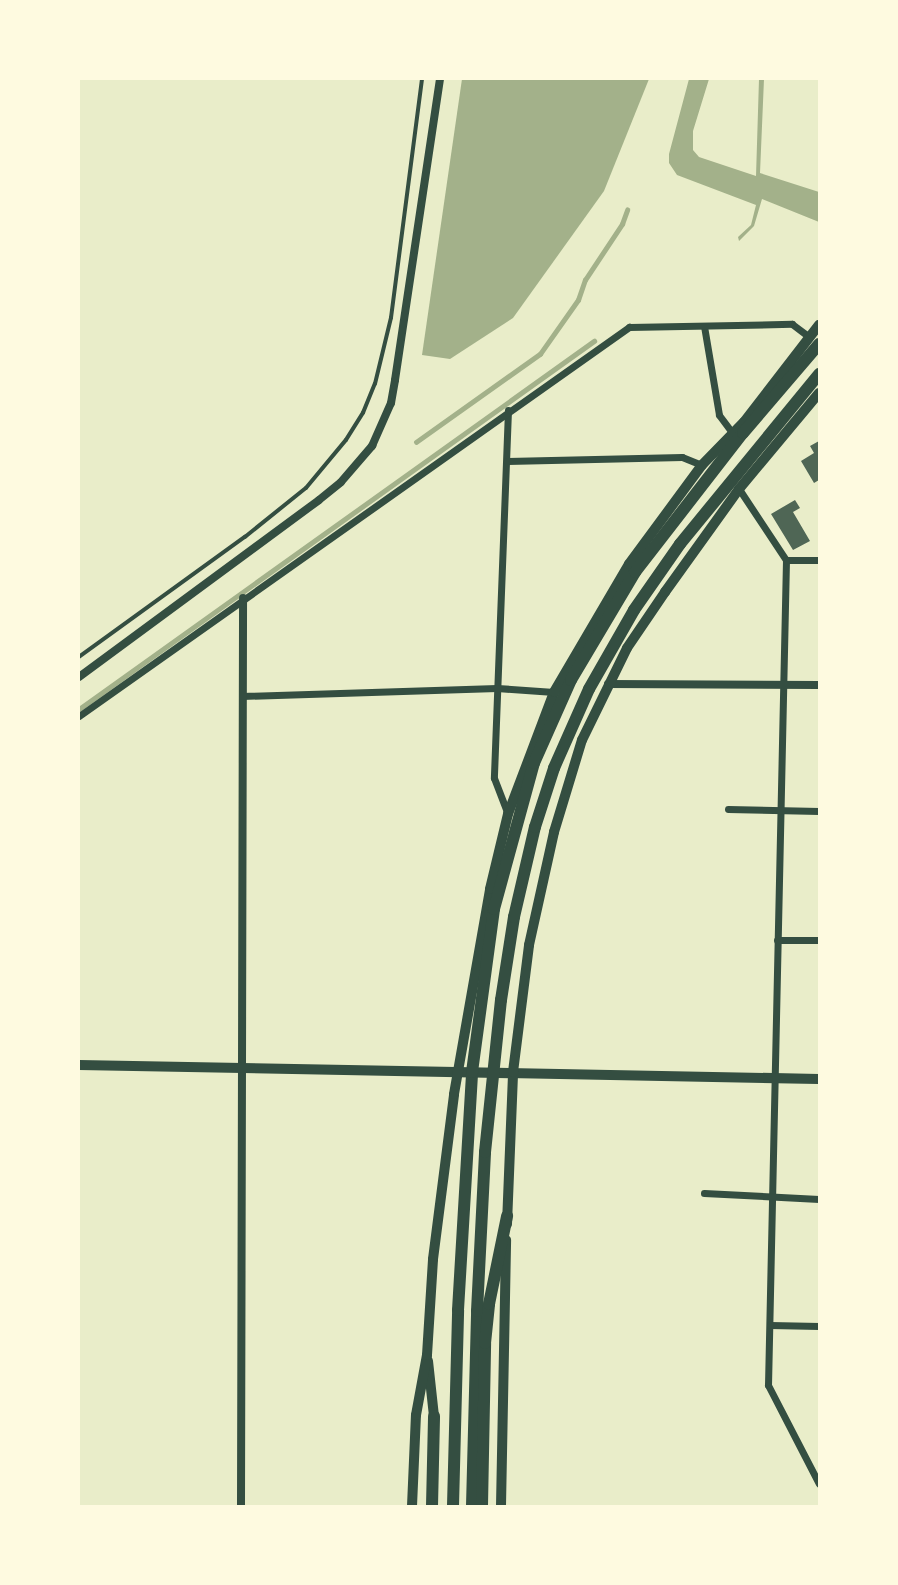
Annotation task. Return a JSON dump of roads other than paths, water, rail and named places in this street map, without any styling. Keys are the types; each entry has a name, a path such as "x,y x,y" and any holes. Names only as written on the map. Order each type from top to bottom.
{"highway":[{"path":"453,1506 458,1310 472,1072 494,909 534,763 571,681 635,572 814,340 819,325"},
{"path":"412,1506 416,1415 427,1355 433,1259 458,1073 490,889 508,814 554,692 629,564 702,465 814,340"},
{"path":"472,1506 477,1311 485,1152 500,1000 514,917 535,827 554,768 589,689 634,610 680,544 819,374"},
{"path":"501,1506 513,1072 529,945 554,832 578,751 608,684 664,592 739,489 819,393"},
{"path":"482,1506 489,1304 507,1216"},
{"path":"427,1355 434,1416 432,1506"}],"main road":[{"path":"79,1065 819,1079"}],"street":[{"path":"79,677 319,500 341,482 372,446 391,403 440,79"},
{"path":"79,716 508,410 629,327 792,324 814,340"},
{"path":"704,326 719,415 732,432"},
{"path":"508,410 494,778 508,814"},
{"path":"507,461 682,457 702,465"},
{"path":"739,489 786,560 768,1385 819,1484"},
{"path":"786,560 819,560"},
{"path":"241,1506 243,598"},
{"path":"608,684 819,685"},
{"path":"242,696 497,688 554,692"},
{"path":"728,809 819,811"},
{"path":"777,940 819,940"},
{"path":"704,1193 819,1199"},
{"path":"770,1325 819,1326"}],"lane":[{"path":"79,657 245,537 296,496 327,466 363,412 375,384 391,318 422,79"}],"waterway":[{"path":"416,442 540,354 578,300 585,280 622,224 627,210"},
{"path":"79,709 594,341"}]}
